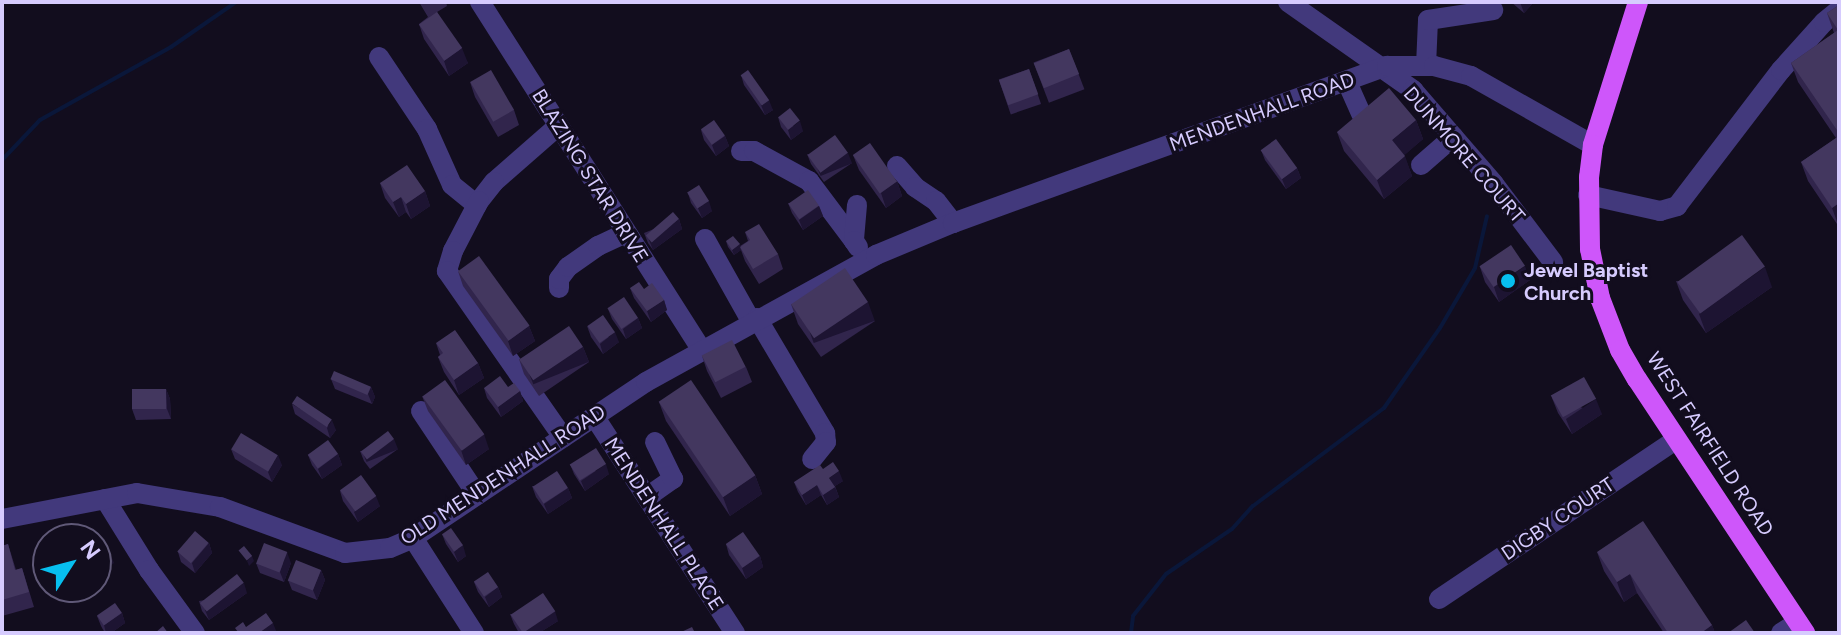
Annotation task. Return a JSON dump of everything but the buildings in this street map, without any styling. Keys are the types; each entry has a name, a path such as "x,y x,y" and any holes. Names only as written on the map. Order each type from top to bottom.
{"main road":[{"name":"WEST FAIRFIELD ROAD","path":"1638,2 1593,145 1587,221 1600,298 1620,350 1795,629"}],"street":[{"name":"BLAZING STAR DRIVE","path":"480,2 701,349"},
{"name":"DUNMORE COURT","path":"1290,3 1413,90 1553,262"},
{"path":"1426,66 1428,20 1493,10"},
{"path":"1588,195 1660,211 1677,206 1781,70 1824,22 1839,10"},
{"path":"379,57 427,129 452,185 477,205"},
{"name":"MENDENHALL ROAD","path":"925,233 1382,69 1426,66 1471,76 1593,145"},
{"path":"1347,82 1361,114"},
{"path":"558,126 494,182 477,205 453,251 448,275 563,437"},
{"path":"1421,165 1453,137"},
{"path":"741,151 754,151 809,181 866,260"},
{"path":"897,166 915,187 936,201 953,223"},
{"path":"854,241 857,205"},
{"path":"559,288 559,279 568,267 598,246 626,233"},
{"name":"OLD MENDENHALL ROAD","path":"2,519 137,493 220,507 345,553 367,553 413,538 594,416 701,349 866,260 925,233"},
{"path":"705,239 825,433 826,442 812,459"},
{"path":"421,411 477,495"},
{"name":"MENDENHALL PLACE","path":"594,416 735,633"},
{"name":"DIGBY COURT","path":"1439,599 1676,440"},
{"path":"647,497 673,479 655,442"},
{"path":"105,499 149,570 195,633"},
{"path":"413,538 474,633"}],"waterway":[{"path":"2,160 40,120 171,47 236,2"},
{"path":"1131,633 1133,616 1166,574 1232,529 1253,506 1384,408 1440,328 1475,268 1487,216"}],"place":[{"name":"Jewel Baptist Church","path":"1508,281"}]}
